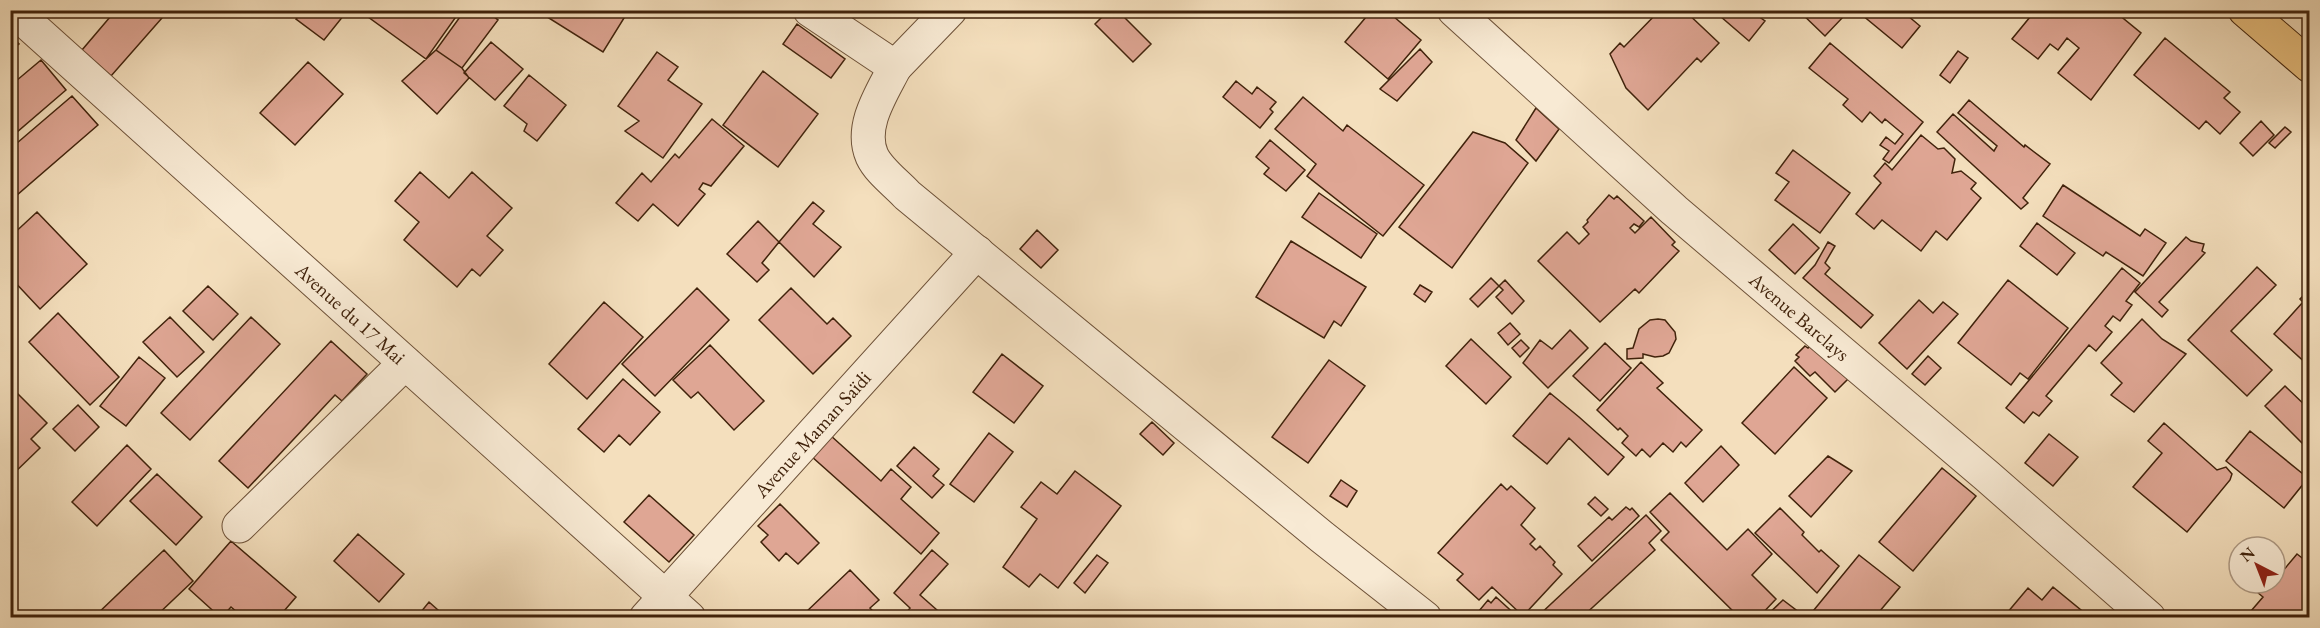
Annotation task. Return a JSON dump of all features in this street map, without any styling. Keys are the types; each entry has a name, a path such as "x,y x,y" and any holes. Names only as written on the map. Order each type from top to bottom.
{"highway":[{"path":"2246,10 2310,66"}],"street":[{"name":"Avenue du 17 Mai","path":"13,10 405,363 655,607 689,618"},
{"path":"810,10 895,67"},
{"path":"950,10 895,67 873,110 867,136 872,157 885,174 907,195 1322,537 1425,618"},
{"name":"Avenue Barclays","path":"1454,10 1674,210 1987,476 2149,618"},
{"name":"Avenue Maman Saïdi","path":"655,607 977,252"},
{"path":"239,526 405,363"}],"building":[{"path":"116,10 169,10 111,76 82,50"},
{"path":"303,10 348,10 324,40 296,19"},
{"path":"366,10 453,10 458,14 426,59 364,14"},
{"path":"465,10 485,10 498,20 462,68 436,50"},
{"path":"547,10 629,10 603,52 544,15"},
{"path":"1109,10 1117,10 1151,44 1133,62 1095,24"},
{"path":"1372,10 1386,10 1421,40 1388,79 1345,42"},
{"path":"1660,10 1684,10 1719,43 1701,62 1697,58 1648,110 1626,88 1610,54 1620,43 1624,47"},
{"path":"1713,10 1745,10 1748,13 1750,10 1778,10 1774,15 1770,11 1767,16 1762,12 1758,16 1765,21 1749,41"},
{"path":"1798,10 1844,10 1842,13 1844,16 1825,36"},
{"path":"1856,10 1901,10 1920,26 1902,48"},
{"path":"2022,10 2113,10 2141,33 2091,100 2058,73 2079,48 2067,38 2058,50 2050,44 2038,59 2012,39 2030,17"},
{"path":"797,24 845,59 831,78 783,44"},
{"path":"10,35 19,44 10,51"},
{"path":"2165,38 2230,92 2224,98 2240,112 2220,134 2206,121 2199,129 2134,75"},
{"path":"491,42 523,69 495,100 464,73"},
{"path":"1830,43 1923,122 1889,163 1883,159 1889,151 1880,145 1886,137 1895,144 1903,134 1885,119 1882,123 1870,112 1862,122 1843,105 1848,99 1809,68"},
{"path":"1420,49 1432,62 1397,101 1380,89"},
{"path":"436,50 462,68 469,78 437,114 402,81"},
{"path":"1958,51 1968,58 1950,83 1940,75"},
{"path":"657,52 678,67 668,80 702,104 663,158 625,131 639,121 618,106"},
{"path":"41,60 66,90 10,138 10,86"},
{"path":"308,62 343,94 295,145 260,113"},
{"path":"763,71 818,114 778,167 723,125"},
{"path":"529,75 566,105 537,141 524,131 527,124 504,106"},
{"path":"1236,81 1252,94 1257,87 1276,102 1270,109 1273,112 1260,128 1223,97"},
{"path":"72,96 98,125 10,201 10,149"},
{"path":"1303,97 1343,131 1347,125 1424,185 1383,236 1307,176 1316,164 1275,129"},
{"path":"1969,100 2024,147 2025,145 2050,164 2023,198 2028,203 2021,209 1937,132 1953,114 1994,151 1997,146 1958,113"},
{"path":"1536,108 1559,129 1536,161 1516,140"},
{"path":"712,119 744,146 711,186 703,183 699,189 705,194 678,226 653,204 638,221 616,203 642,173 651,182 675,154 679,158"},
{"path":"2261,121 2274,135 2253,156 2240,143"},
{"path":"2285,127 2291,132 2275,148 2269,143"},
{"path":"1473,132 1505,143 1528,163 1452,268 1399,227"},
{"path":"1921,135 1938,149 1944,148 1955,159 1952,173 1961,171 1976,183 1971,189 1981,198 1947,240 1936,231 1921,251 1882,220 1874,229 1856,214 1881,183 1874,176 1885,163 1892,170"},
{"path":"1270,140 1305,170 1286,191 1264,174 1269,168 1256,157"},
{"path":"1793,150 1850,193 1820,233 1775,200 1789,182 1776,173"},
{"path":"420,172 449,198 472,172 512,208 487,236 503,250 480,276 472,269 457,287 404,240 419,222 395,201"},
{"path":"2063,185 2140,236 2145,229 2166,243 2143,276 2106,252 2103,256 2043,216"},
{"path":"1319,193 1377,234 1361,258 1302,217"},
{"path":"1609,195 1614,199 1617,196 1644,221 1639,227 1634,224 1630,228 1635,233 1651,217 1675,242 1672,245 1679,251 1639,293 1635,289 1600,322 1538,261 1567,232 1579,244 1589,234 1583,227 1588,222 1587,220"},
{"path":"813,202 824,211 813,224 841,247 814,277 779,242"},
{"path":"37,212 87,264 40,309 10,277 10,237"},
{"path":"758,221 779,242 762,263 769,270 757,282 727,254"},
{"path":"2037,223 2075,253 2057,275 2020,246"},
{"path":"1793,224 1819,248 1795,274 1769,250"},
{"path":"1037,230 1058,250 1041,268 1020,249"},
{"path":"2186,237 2191,241 2204,244 2202,251 2205,253 2159,302 2168,310 2162,317 2135,292"},
{"path":"1291,241 1366,287 1341,326 1334,321 1324,338 1256,297"},
{"path":"1828,242 1835,246 1825,263 1830,268 1825,274 1873,315 1861,328 1803,278 1815,265"},
{"path":"2257,267 2276,285 2231,331 2272,370 2247,396 2188,340"},
{"path":"2122,268 2140,283 2126,301 2132,305 2120,321 2113,316 2105,326 2112,332 2096,351 2089,345 2046,396 2052,401 2039,416 2033,412 2024,423 2006,408"},
{"path":"1491,278 1499,286 1478,307 1470,299"},
{"path":"1505,280 1524,301 1512,314 1496,297 1503,290 1499,286"},
{"path":"2008,280 2068,328 2028,379 2020,373 2011,385 1958,343"},
{"path":"1420,285 1432,292 1425,302 1414,294"},
{"path":"208,286 238,314 213,340 183,311"},
{"path":"697,288 729,320 655,396 622,364"},
{"path":"791,288 827,324 833,318 851,336 813,374 759,320"},
{"path":"2310,289 2310,367 2274,334 2303,302 2300,299"},
{"path":"1919,300 1933,313 1943,302 1958,314 1907,369 1879,343"},
{"path":"604,302 643,337 587,399 549,364"},
{"path":"58,313 119,377 90,405 29,342"},
{"path":"170,317 204,352 177,377 143,342"},
{"path":"251,317 280,344 190,440 161,413"},
{"path":"2142,319 2162,339 2186,354 2134,412 2111,395 2122,383 2101,363"},
{"path":"1650,320 1665,320 1675,332 1676,339 1669,353 1655,357 1643,354 1643,358 1627,359 1627,349 1633,348 1639,329"},
{"path":"1510,323 1520,334 1508,345 1498,333"},
{"path":"1570,330 1588,348 1548,388 1523,363 1540,340 1552,349"},
{"path":"1471,339 1511,377 1486,404 1446,366"},
{"path":"1521,340 1529,348 1520,357 1512,348"},
{"path":"331,341 367,374 342,401 335,395 248,488 219,461"},
{"path":"1605,343 1631,368 1600,401 1573,376"},
{"path":"710,345 764,401 734,430 698,392 691,398 673,380"},
{"path":"1805,346 1808,348 1810,346 1849,378 1835,392 1815,372 1810,376 1795,361 1799,357 1796,355"},
{"path":"1002,354 1043,386 1014,423 973,392"},
{"path":"1928,356 1941,368 1925,385 1912,374"},
{"path":"139,357 165,378 126,426 100,406"},
{"path":"1329,360 1365,386 1308,463 1272,437"},
{"path":"1641,362 1663,383 1657,388 1702,430 1686,447 1681,442 1673,452 1663,443 1650,457 1642,449 1636,456 1622,443 1628,436 1620,428 1618,430 1597,410"},
{"path":"1794,367 1827,398 1775,454 1742,423"},
{"path":"623,379 660,412 630,445 619,435 604,452 578,429"},
{"path":"2285,386 2310,410 2310,446 2307,448 2265,406"},
{"path":"16,392 47,423 31,439 40,448 10,477 10,397"},
{"path":"1550,393 1624,457 1608,475 1569,438 1547,464 1513,436"},
{"path":"78,405 99,427 75,451 53,429"},
{"path":"1152,422 1174,443 1163,455 1140,434"},
{"path":"2164,423 2217,470 2226,467 2232,474 2230,480 2187,532 2133,487 2162,453 2148,441"},
{"path":"2250,431 2308,478 2284,508 2226,461"},
{"path":"989,433 1013,452 974,502 950,484"},
{"path":"2049,434 2078,457 2053,486 2025,463"},
{"path":"830,435 881,481 891,469 911,487 901,499 939,533 921,554 811,456"},
{"path":"127,445 151,469 97,526 72,502"},
{"path":"1721,446 1739,465 1703,502 1685,483"},
{"path":"914,447 939,469 933,476 944,485 932,498 897,466"},
{"path":"1828,456 1852,471 1811,517 1789,496"},
{"path":"1942,468 1976,496 1913,571 1879,542"},
{"path":"1075,471 1121,506 1058,588 1040,574 1029,587 1003,567 1037,519 1021,507 1041,482 1057,494"},
{"path":"157,474 202,517 176,545 130,501"},
{"path":"1341,480 1357,491 1347,507 1330,496"},
{"path":"1501,484 1507,490 1511,486 1535,508 1521,525 1535,539 1530,544 1536,550 1540,546 1555,562 1553,565 1562,574 1523,616 1492,587 1479,600 1457,580 1463,574 1438,553"},
{"path":"1670,493 1727,550 1748,529 1772,554 1752,575 1776,599 1758,618 1740,618 1661,540 1669,532 1650,512"},
{"path":"649,495 694,535 669,562 624,522"},
{"path":"1595,497 1608,509 1601,516 1588,504"},
{"path":"780,504 819,543 798,564 786,553 779,561 761,542 768,535 758,526"},
{"path":"1626,507 1630,510 1632,508 1639,516 1592,561 1578,546 1609,517 1612,520"},
{"path":"1780,508 1804,532 1802,535 1819,552 1821,550 1839,566 1817,593 1755,533"},
{"path":"1646,515 1661,531 1649,543 1655,550 1581,618 1536,618"},
{"path":"358,534 404,574 379,602 334,561"},
{"path":"231,541 296,597 278,618 244,618 231,607 221,618 189,589"},
{"path":"164,550 193,581 154,618 93,618"},
{"path":"932,550 948,564 920,595 946,618 902,618 910,608 894,593"},
{"path":"2297,554 2310,564 2310,618 2249,618 2253,613 2251,611 2263,597 2261,595 2287,595 2287,566"},
{"path":"1097,555 1108,563 1085,593 1074,583"},
{"path":"1859,555 1900,587 1874,618 1811,618 1809,616"},
{"path":"850,570 879,600 870,608 879,618 809,618 805,613"},
{"path":"2053,587 2087,615 2085,618 2013,618 2007,613 2028,588 2042,600"},
{"path":"1496,597 1519,618 1474,617 1488,600 1491,603"},
{"path":"1783,600 1800,613 1796,618 1764,618"},
{"path":"429,602 447,618 416,618"}]}
